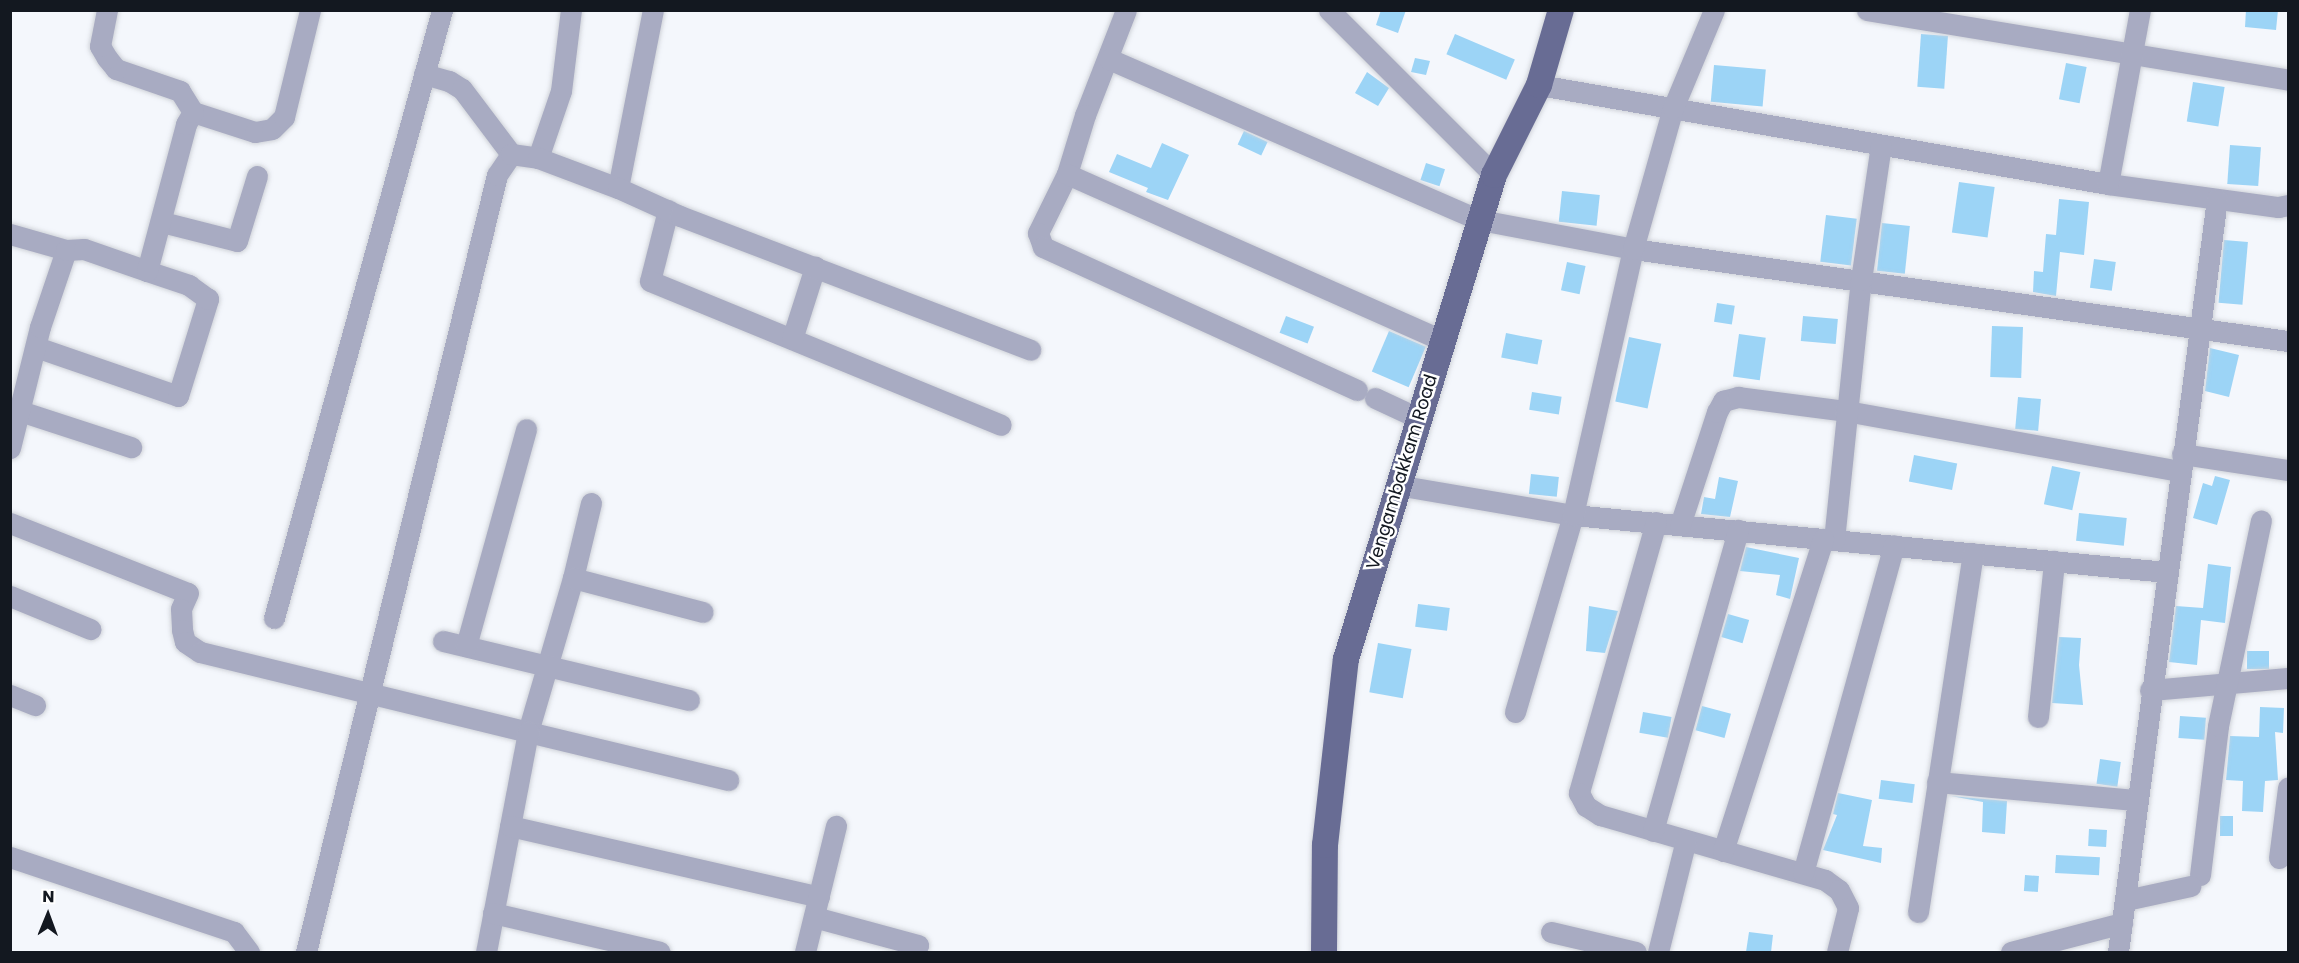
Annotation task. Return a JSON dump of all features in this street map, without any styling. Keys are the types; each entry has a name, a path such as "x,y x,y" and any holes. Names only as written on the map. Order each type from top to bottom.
{"main road":[{"name":"Vengambakkam Road","path":"1324,952 1325,845 1346,659 1397,485 1494,175 1539,85 1561,10"}],"street":[{"path":"107,10 100,46 116,69 180,91 194,112 255,132 272,129 284,117 310,10"},
{"path":"274,618 442,10"},
{"path":"538,158 561,91 571,10"},
{"path":"618,188 653,10"},
{"path":"1126,10 1109,59 1085,115 1067,174 1038,233 1043,247 1418,418"},
{"path":"1329,10 1494,175"},
{"path":"1515,712 1573,515 1634,249 1673,108 1714,10"},
{"path":"1867,10 2289,80"},
{"path":"2108,184 2140,10"},
{"path":"1109,59 1480,220 1634,249 2289,342"},
{"path":"424,74 449,81 462,89 511,154 538,158 618,188 669,210 1030,350"},
{"path":"1539,85 2108,184 2217,200 2278,207 2289,205"},
{"path":"147,271 162,222 186,124 194,112"},
{"path":"1723,850 1828,539 1861,280 1881,145"},
{"path":"306,952 372,694 497,176 511,154"},
{"path":"1067,174 1442,340"},
{"path":"162,222 237,241 257,176"},
{"path":"2118,952 2126,900 2135,800 2217,200"},
{"path":"669,210 650,281 1001,425"},
{"path":"10,234 66,250 84,249 189,285 208,299 178,396 36,347"},
{"path":"10,448 36,347 66,250"},
{"path":"792,339 815,267"},
{"path":"1680,525 1723,401 1738,398 1846,411 2181,463 2289,470"},
{"path":"20,411 131,447"},
{"path":"466,646 526,429"},
{"path":"1397,485 1573,515 2166,572"},
{"path":"486,952 528,732 573,578 591,503"},
{"path":"2126,900 2195,880 2226,684 2261,520"},
{"path":"1656,522 1580,794 1586,806 1600,815 1825,880 1839,890 1848,908 1837,952"},
{"path":"10,523 188,593 181,609 182,630 185,642 200,652 728,780"},
{"path":"1653,831 1738,530"},
{"path":"1803,873 1894,545"},
{"path":"1918,912 1973,553"},
{"path":"2038,717 2054,561"},
{"path":"573,578 703,612"},
{"path":"10,596 90,629"},
{"path":"443,641 548,664 689,700"},
{"path":"2150,690 2289,678"},
{"path":"10,695 35,705"},
{"path":"1937,782 2135,800"},
{"path":"2279,858 2289,788"},
{"path":"510,826 819,897"},
{"path":"806,952 836,826"},
{"path":"1658,952 1686,840"},
{"path":"10,858 234,932 249,952"},
{"path":"493,913 660,952"},
{"path":"814,917 918,945"},
{"path":"2011,952 2122,923"},
{"path":"1551,932 1636,952"}],"building":[{"path":"1381,10 1406,10 1398,33 1376,25"},
{"path":"2246,10 2278,10 2276,30 2245,27"},
{"path":"1455,34 1515,59 1506,80 1446,54"},
{"path":"1921,34 1948,36 1944,89 1917,87"},
{"path":"1415,58 1430,61 1426,75 1411,72"},
{"path":"2066,63 2087,67 2080,103 2059,99"},
{"path":"1714,65 1766,70 1763,106 1711,102"},
{"path":"1367,72 1389,88 1378,106 1355,93"},
{"path":"2193,82 2225,87 2218,127 2187,122"},
{"path":"1244,131 1268,142 1261,156 1238,145"},
{"path":"1162,143 1189,155 1168,200 1146,192 1148,188 1109,172 1117,154 1151,168"},
{"path":"2230,145 2261,147 2258,186 2227,184"},
{"path":"1426,163 1445,169 1439,186 1420,180"},
{"path":"1959,182 1995,187 1988,238 1952,233"},
{"path":"1562,191 1600,195 1597,226 1559,222"},
{"path":"2059,199 2089,202 2084,255 2060,252 2056,296 2033,292 2034,271 2043,272 2046,234 2056,235"},
{"path":"1826,215 1857,219 1851,265 1820,262"},
{"path":"1882,223 1910,226 1905,274 1877,271"},
{"path":"2224,240 2248,242 2242,305 2219,303"},
{"path":"2094,259 2116,262 2112,291 2090,288"},
{"path":"1567,262 1586,266 1580,294 1561,290"},
{"path":"1717,303 1735,306 1732,325 1714,322"},
{"path":"1286,316 1314,327 1308,344 1280,333"},
{"path":"1803,316 1838,319 1836,344 1801,341"},
{"path":"1992,326 2023,327 2021,378 1990,377"},
{"path":"1389,331 1426,347 1409,387 1372,372"},
{"path":"1506,333 1542,340 1538,365 1501,358"},
{"path":"1739,334 1766,338 1760,380 1733,377"},
{"path":"1629,337 1661,344 1648,408 1615,402"},
{"path":"2210,348 2239,355 2229,397 2205,391"},
{"path":"1532,392 1562,397 1559,414 1529,410"},
{"path":"2018,397 2041,399 2038,431 2015,429"},
{"path":"1914,455 1957,463 1952,490 1909,482"},
{"path":"2052,466 2080,472 2072,510 2044,504"},
{"path":"1531,474 1559,477 1557,497 1529,494"},
{"path":"2215,476 2230,480 2217,525 2193,518 2203,483 2212,486"},
{"path":"1719,477 1738,481 1730,517 1701,514 1704,497 1715,499"},
{"path":"2079,513 2127,518 2124,546 2076,541"},
{"path":"1746,547 1799,558 1790,599 1776,595 1780,575 1740,571"},
{"path":"2208,564 2231,567 2225,623 2201,620 2197,665 2169,662 2176,606 2203,608"},
{"path":"1418,604 1450,608 1447,631 1415,627"},
{"path":"1589,606 1618,611 1605,653 1586,651"},
{"path":"1728,614 1749,620 1743,643 1721,637"},
{"path":"2059,637 2081,638 2079,665 2083,705 2052,703"},
{"path":"1378,643 1411,649 1403,698 1369,692"},
{"path":"2247,651 2269,651 2269,669 2247,669"},
{"path":"1702,706 1731,714 1725,738 1696,730"},
{"path":"2260,707 2284,708 2283,733 2275,732 2278,780 2265,781 2263,812 2242,811 2243,781 2226,780 2230,736 2259,737"},
{"path":"1643,712 1672,717 1668,738 1639,733"},
{"path":"2180,716 2206,718 2204,740 2178,738"},
{"path":"2100,759 2121,762 2117,787 2097,784"},
{"path":"1881,780 1915,784 1912,803 1879,799"},
{"path":"1838,793 1872,800 1863,846 1882,848 1881,863 1823,850 1837,815 1833,814"},
{"path":"1951,796 2007,801 2005,834 1982,832 1983,802"},
{"path":"2220,816 2233,816 2233,836 2220,836"},
{"path":"2089,829 2107,830 2106,847 2088,846"},
{"path":"2056,855 2100,857 2099,875 2055,873"},
{"path":"2025,875 2039,876 2038,892 2024,891"},
{"path":"1749,932 1773,935 1771,952 1746,952"}]}
